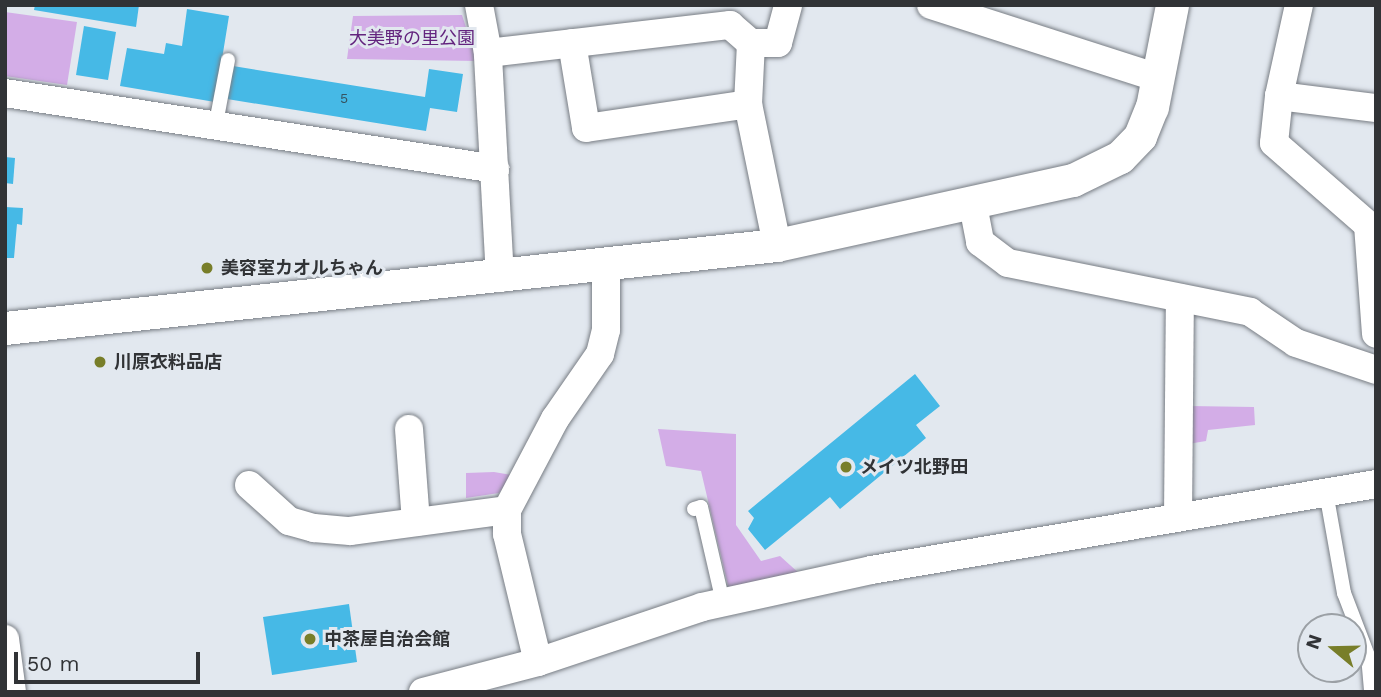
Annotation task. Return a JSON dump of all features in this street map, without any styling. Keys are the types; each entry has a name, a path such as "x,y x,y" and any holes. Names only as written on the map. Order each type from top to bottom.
{"street":[{"path":"479,5 488,53 500,278"},
{"path":"488,53 730,25 751,43 778,43 789,5"},
{"path":"931,5 1158,78"},
{"path":"5,328 500,278 777,245 973,205 1073,180 1119,157 1140,136 1158,78 1172,5"},
{"path":"973,205 980,242 1008,262 1250,312 1296,343 1370,368 1376,334 1372,224 1275,144 1279,96 1299,5"},
{"path":"572,43 586,128 748,104"},
{"path":"751,43 748,104 777,245"},
{"path":"5,93 216,123 495,169"},
{"path":"1279,96 1376,108"},
{"path":"538,662 507,534 508,510 555,419 600,354 606,330 606,265"},
{"path":"1178,517 1180,298"},
{"path":"408,429 416,522"},
{"path":"423,692 538,662 723,602 871,570 1376,484"},
{"path":"249,485 289,522 314,528 350,531 508,510"},
{"path":"5,639 12,692"}],"lane":[{"path":"216,123 228,60"},
{"path":"1326,492 1343,593 1368,656 1371,692"},
{"path":"694,509 701,507 723,602"}],"green space":[{"path":"5,12 77,22 67,85 5,76"},
{"name":"大美野の里公園","path":"462,15 477,61 347,59 353,16"},
{"path":"1189,406 1254,407 1255,425 1208,430 1206,441 1188,444"},
{"path":"658,429 736,434 736,525 761,561 780,556 801,575 729,590 701,471 666,466"},
{"path":"494,472 512,475 499,493 466,498 466,473"}],"building":[{"path":"35,5 139,5 136,27 34,10"},
{"path":"187,9 229,16 215,102 120,86 127,48 164,54 166,43 182,46"},
{"path":"84,26 116,32 108,80 76,75"},
{"path":"233,66 425,97 429,69 463,74 457,112 430,108 426,131 227,99"},
{"path":"5,157 15,158 13,184 5,183"},
{"path":"5,207 23,208 22,225 17,224 14,258 5,258"},
{"name":"メイツ北野田","path":"915,374 940,406 916,425 926,438 840,509 830,497 765,550 748,529 754,518 748,511"},
{"name":"中茶屋自治会館","path":"349,604 357,662 272,675 263,617"}],"place":[{"name":"美容室カオルちゃん","path":"207,268"},
{"name":"川原衣料品店","path":"100,362"},
{"name":"メイツ北野田","path":"846,467"},
{"name":"中茶屋自治会館","path":"310,639"}]}
